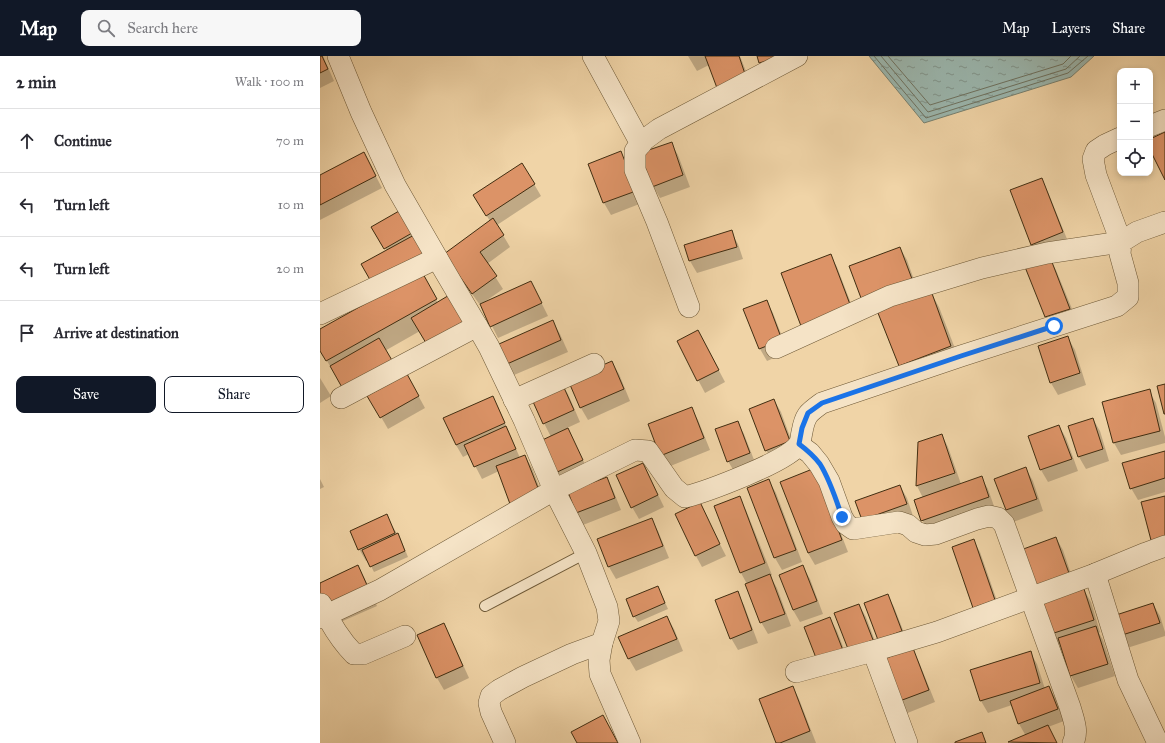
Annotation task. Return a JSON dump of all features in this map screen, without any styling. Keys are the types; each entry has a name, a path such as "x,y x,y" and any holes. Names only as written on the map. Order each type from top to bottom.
{"street":[{"path":"338,56 361,112 396,185 437,258 478,326 524,420 554,490 586,553 607,606 609,621 598,660 600,674 630,743"},
{"path":"593,56 641,144"},
{"path":"689,307 657,222 635,170 635,152 644,140 659,129 797,56"},
{"path":"1153,125 1165,120"},
{"path":"405,636 362,654 354,654 347,647 322,612 380,590 554,490 635,450 648,452 674,488 685,497 699,493 765,467 785,457 799,444 802,428 808,413 822,403 954,358 1117,306 1128,297 1128,283 1120,254 1121,242 1096,174 1093,159 1096,151 1117,139"},
{"path":"776,348 890,296 982,268 1047,253 1121,242 1136,232 1165,222"},
{"path":"320,314 437,258"},
{"path":"341,398 478,326"},
{"path":"514,400 594,364"},
{"path":"799,444 810,453 819,464 829,481 842,517 846,524 853,528 899,522 908,525 916,532 925,535 936,534 989,516 998,518 1004,524 1070,707 1075,724 1076,738 1073,743"},
{"path":"796,672 937,632 1165,546"},
{"path":"1094,574 1128,680 1158,743"},
{"path":"505,743 488,703 491,696 523,677 558,660 602,644"},
{"path":"873,651 907,743"}],"lane":[{"path":"485,606 586,553"}],"water":[{"path":"869,56 1094,56 1071,77 924,123"}],"building":[{"path":"320,56 322,56 328,69 320,73"},
{"path":"705,56 739,56 746,77 717,88"},
{"path":"757,56 784,56 759,63"},
{"path":"1165,132 1165,180 1153,156 1153,138"},
{"path":"672,142 683,175 652,187 640,153"},
{"path":"621,151 636,191 603,203 588,164"},
{"path":"364,152 376,176 320,205 320,175"},
{"path":"522,163 535,184 486,216 473,195"},
{"path":"1042,178 1063,232 1031,245 1010,190"},
{"path":"399,211 412,233 384,249 371,227"},
{"path":"493,218 504,235 480,252 497,276 472,294 444,254"},
{"path":"732,230 737,247 689,261 684,245"},
{"path":"416,234 427,256 373,285 361,264"},
{"path":"900,247 912,279 861,298 849,266"},
{"path":"831,254 851,307 801,326 781,273"},
{"path":"1050,257 1070,309 1045,317 1025,267"},
{"path":"422,272 437,299 326,361 320,351 320,329"},
{"path":"531,281 542,303 490,327 480,304"},
{"path":"930,288 951,346 899,366 876,308"},
{"path":"451,294 467,321 426,343 411,318"},
{"path":"767,300 782,340 759,349 743,309"},
{"path":"553,320 561,340 507,364 499,344"},
{"path":"698,330 719,370 697,381 677,341"},
{"path":"1068,336 1080,373 1050,383 1038,346"},
{"path":"379,338 393,362 344,391 330,366"},
{"path":"612,361 624,389 580,408 568,380"},
{"path":"407,374 419,396 380,418 367,396"},
{"path":"561,381 574,410 543,424 530,395"},
{"path":"1165,384 1165,414 1164,414 1157,386"},
{"path":"1150,389 1160,431 1113,443 1102,402"},
{"path":"493,396 505,423 456,445 443,418"},
{"path":"774,399 790,441 765,451 749,409"},
{"path":"692,407 704,438 660,456 648,424"},
{"path":"1093,418 1103,449 1078,457 1068,426"},
{"path":"738,421 750,453 727,462 715,429"},
{"path":"1059,425 1072,459 1040,470 1028,436"},
{"path":"506,426 516,449 474,467 464,445"},
{"path":"568,428 583,460 553,474 538,442"},
{"path":"942,434 955,473 916,486 918,442"},
{"path":"1165,451 1165,478 1130,489 1122,463"},
{"path":"525,455 540,493 510,504 496,466"},
{"path":"643,463 658,495 631,508 616,475"},
{"path":"1026,467 1037,499 1006,510 994,479"},
{"path":"815,468 842,540 808,553 780,482"},
{"path":"982,476 989,497 921,521 914,500"},
{"path":"607,477 615,498 576,513 568,492"},
{"path":"769,479 796,550 774,558 747,488"},
{"path":"900,485 907,504 862,520 855,501"},
{"path":"740,496 765,563 740,573 714,506"},
{"path":"1165,496 1165,541 1152,544 1141,502"},
{"path":"700,502 720,544 695,556 675,514"},
{"path":"387,514 395,533 358,550 350,531"},
{"path":"652,518 663,546 608,567 597,539"},
{"path":"398,533 405,551 370,567 362,550"},
{"path":"1056,537 1070,576 1032,590 1018,551"},
{"path":"974,539 995,600 973,608 952,547"},
{"path":"358,565 371,594 328,613 320,594 320,583"},
{"path":"803,565 817,601 793,610 779,575"},
{"path":"770,574 785,614 760,623 745,584"},
{"path":"658,586 665,603 633,617 626,599"},
{"path":"1084,589 1094,620 1051,634 1041,602"},
{"path":"738,591 752,630 730,639 715,600"},
{"path":"888,594 902,631 878,640 864,603"},
{"path":"1153,603 1160,623 1119,636 1113,616"},
{"path":"859,604 875,645 850,654 834,613"},
{"path":"667,616 677,639 628,659 618,637"},
{"path":"830,617 844,653 818,663 804,627"},
{"path":"444,623 463,666 436,678 417,635"},
{"path":"1096,626 1108,664 1070,676 1058,638"},
{"path":"913,648 929,690 897,702 881,660"},
{"path":"1031,651 1040,683 980,701 970,670"},
{"path":"793,686 810,731 780,743 776,743 759,699"},
{"path":"1049,686 1058,709 1018,724 1010,701"},
{"path":"603,715 618,743 577,743 571,732"},
{"path":"1048,725 1057,743 1008,742"},
{"path":"982,732 986,743 955,743 955,742"}],"route":[{"path":"842,517 829,481 819,464 810,453 799,444 802,428 808,413 822,403 1054,326"}]}
